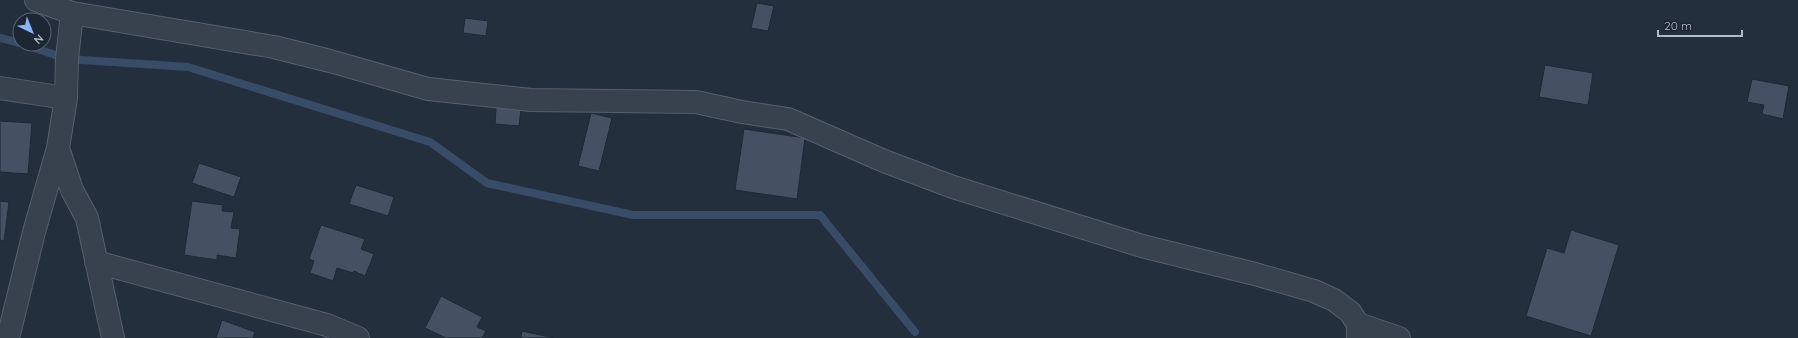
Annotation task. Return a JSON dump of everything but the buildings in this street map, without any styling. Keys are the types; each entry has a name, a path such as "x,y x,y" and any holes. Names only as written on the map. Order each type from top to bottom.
{"street":[{"path":"36,0 72,13 274,47 330,61 428,89 531,100 696,102 742,112 788,119 884,161 953,187 1142,246 1255,274 1314,291 1334,300 1350,312 1358,331 1399,338"},
{"path":"8,338 34,232 58,148 66,98 67,59 72,13"},
{"path":"0,88 66,98"},
{"path":"58,148 72,190 87,218 113,338"},
{"path":"96,262 306,329 327,326 358,338"}],"waterway":[{"path":"0,38 12,41"},
{"path":"46,52 67,59 188,67 430,142 487,183 633,215 820,215 915,332"}]}
